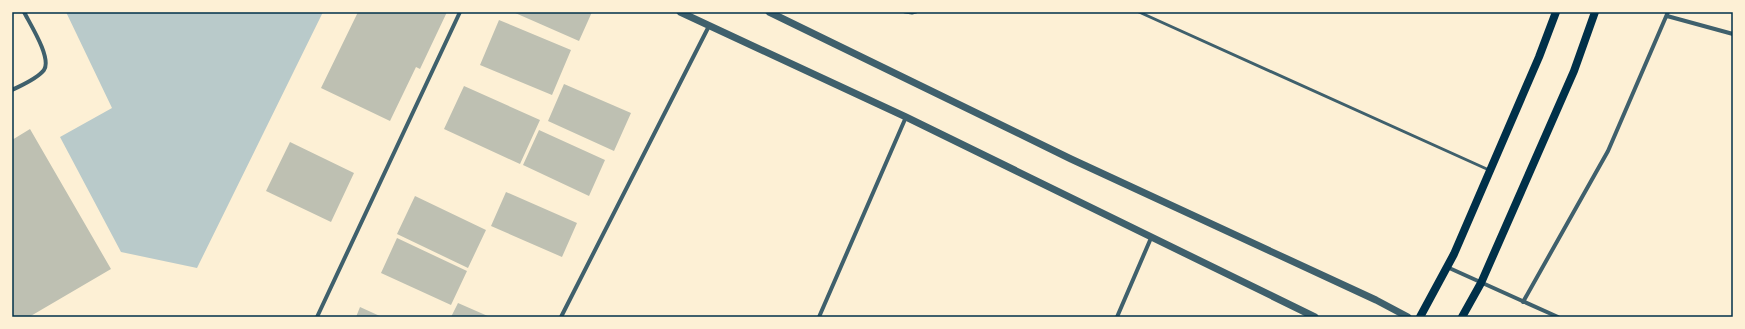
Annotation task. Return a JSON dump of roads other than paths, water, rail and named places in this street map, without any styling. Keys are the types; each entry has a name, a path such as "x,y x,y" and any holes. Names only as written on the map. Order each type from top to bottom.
{"main road":[{"path":"1420,317 1454,254 1539,57 1556,12"},
{"path":"1462,317 1481,283 1574,71 1595,12"}],"street":[{"path":"12,90 39,75 45,68 47,60 24,12"},
{"path":"317,317 460,12"},
{"path":"680,12 1050,186 1151,238 1315,317"},
{"path":"769,12 1070,159 1376,300 1408,317"},
{"path":"1523,302 1608,151 1668,14 1733,34"},
{"path":"561,317 709,26"},
{"path":"819,317 906,117"},
{"path":"1117,317 1151,238"},
{"path":"1447,267 1558,317"}],"lane":[{"path":"905,12 916,12"},
{"path":"1139,12 1490,171"}]}
